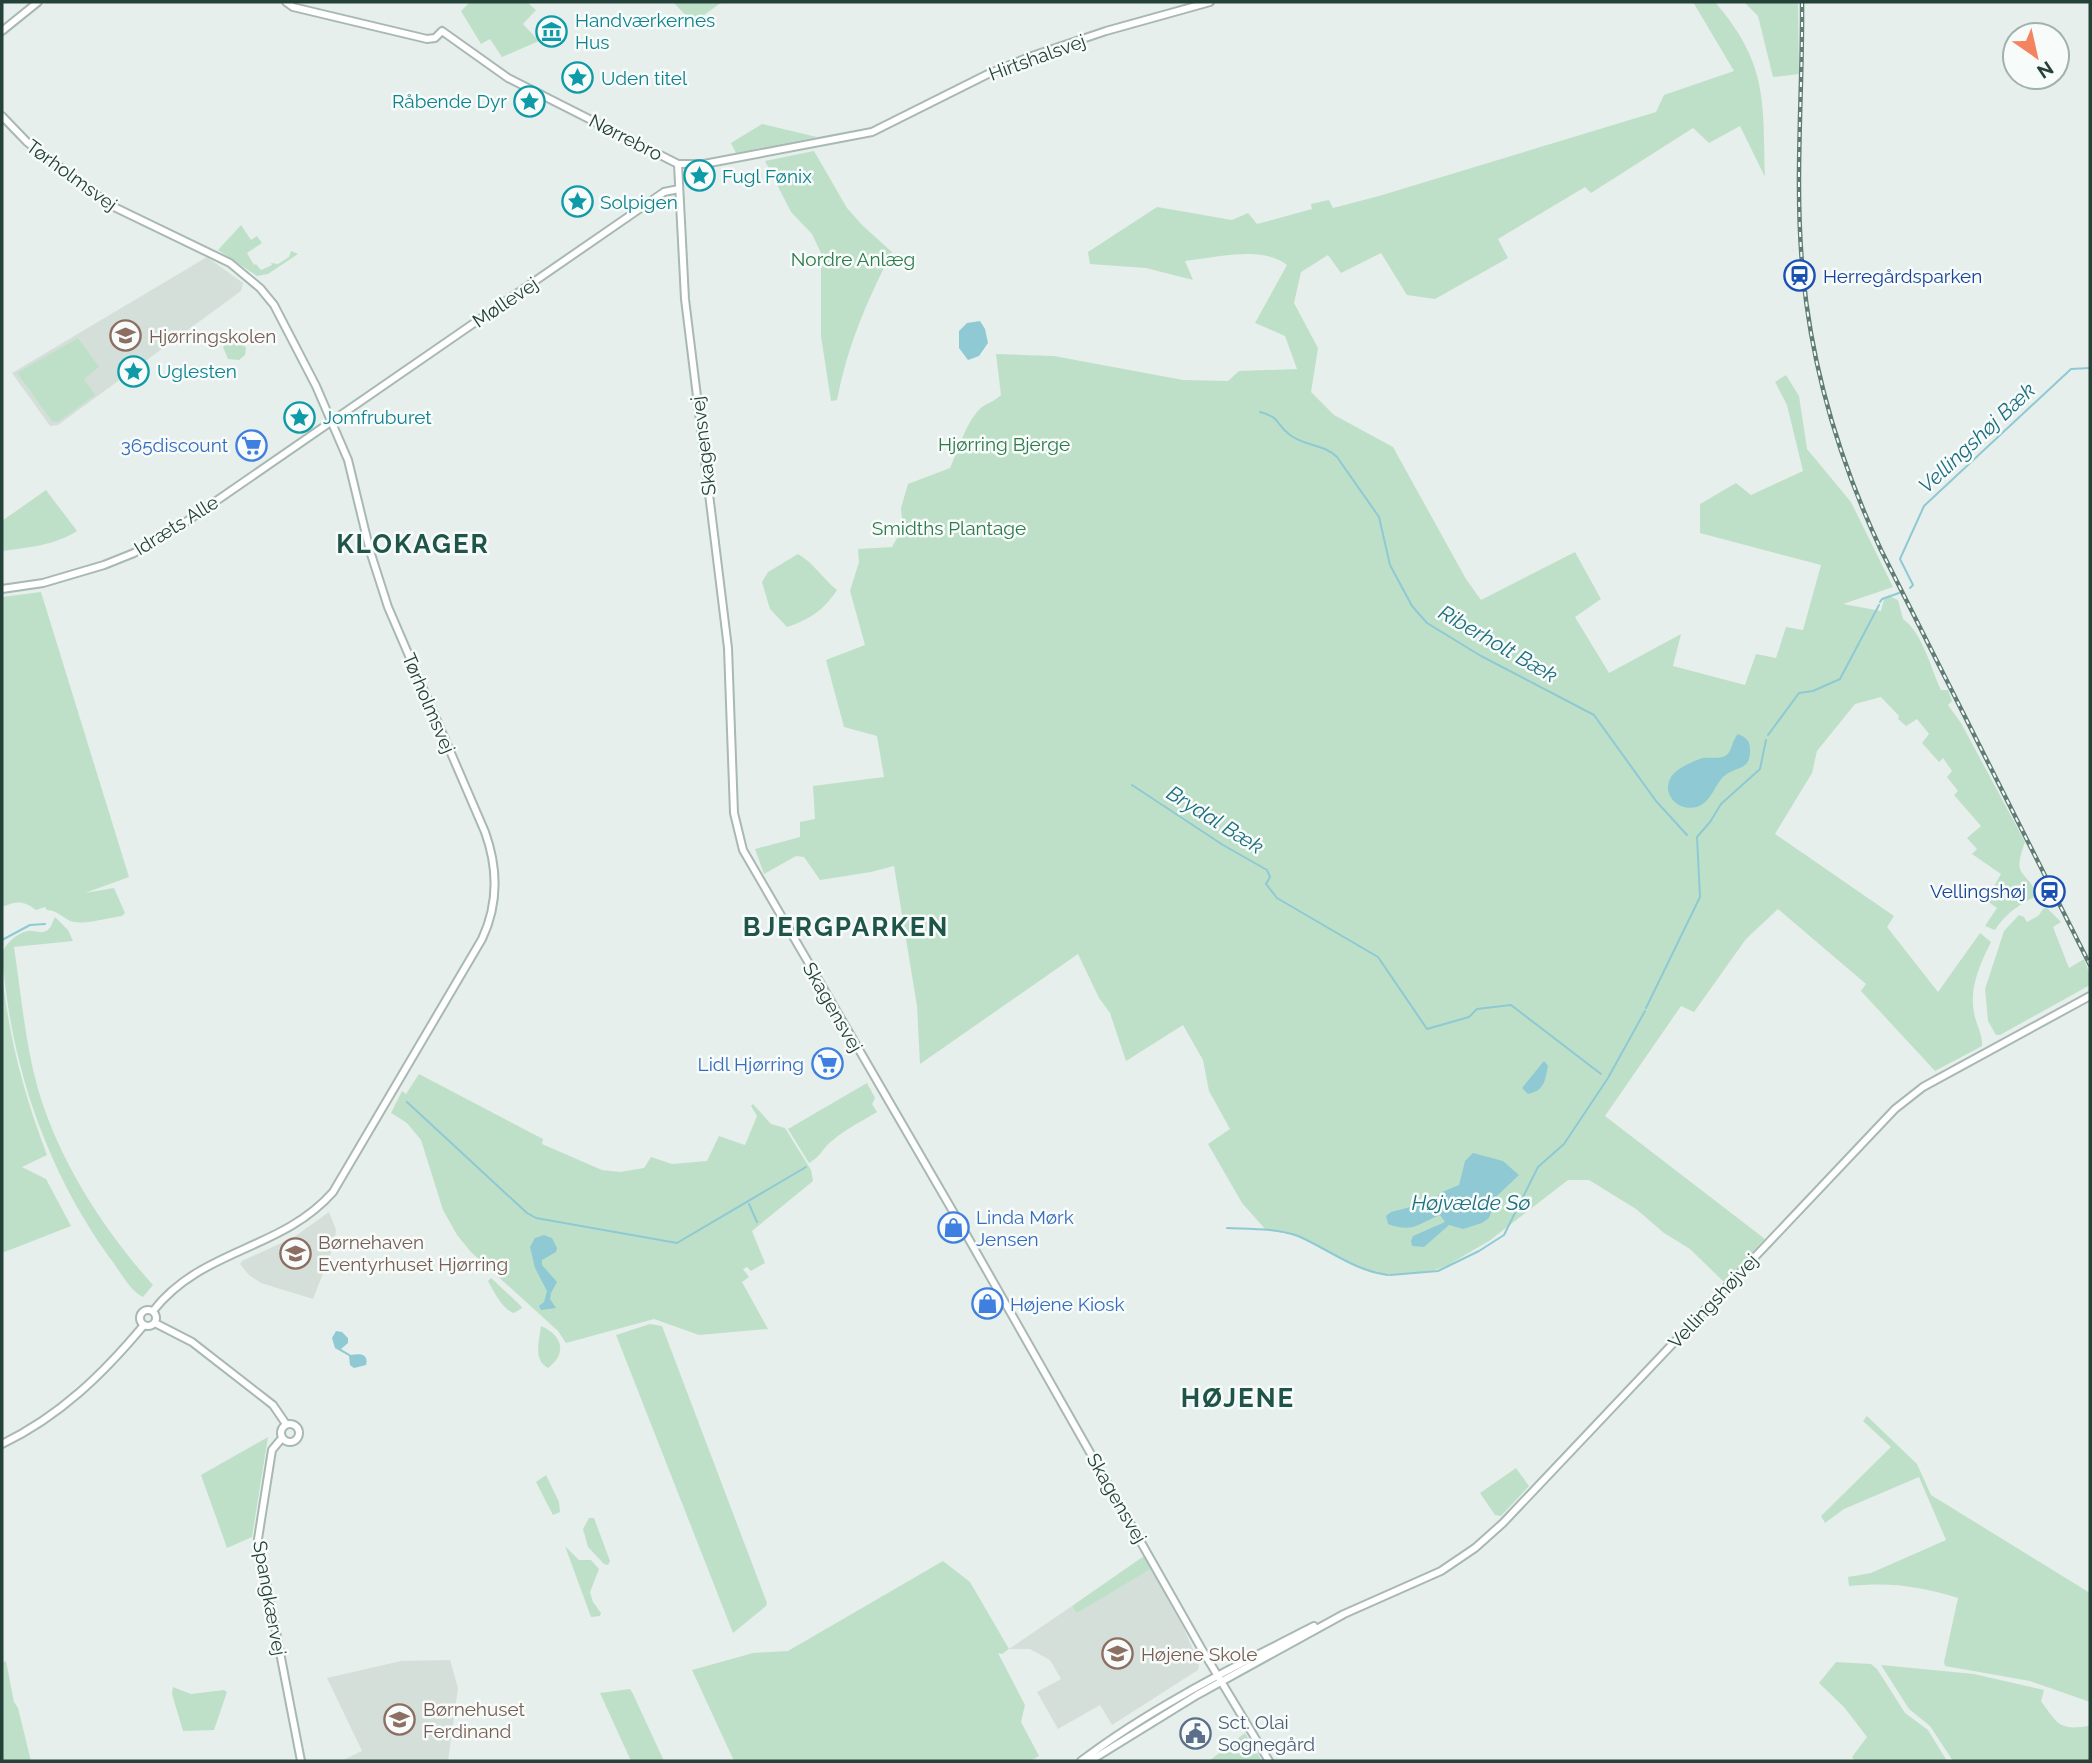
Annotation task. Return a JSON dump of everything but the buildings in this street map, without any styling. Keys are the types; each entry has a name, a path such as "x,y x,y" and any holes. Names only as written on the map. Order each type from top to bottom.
{"street":[{"path":"2,31 38,2"},
{"name":"Nørrebro","path":"286,2 293,7 427,39 435,38 442,31 508,78 678,164 725,162 872,132"},
{"name":"Hirtshalsvej","path":"872,132 1028,57 1106,31 1210,2"},
{"name":"Tørholmsvej","path":"2,116 26,142 110,205 230,263 260,288 279,315 332,421 354,480 370,551 388,607 490,847 495,883 493,907 482,939 333,1192 312,1214 293,1227 186,1278 166,1295 153,1311"},
{"name":"Skagensvej","path":"678,164 686,310 728,648 734,813 743,850 1269,1761"},
{"name":"Møllevej","path":"332,421 666,191 679,189"},
{"name":"Idræts Alle","path":"2,589 74,575 134,553 177,528 332,421"},
{"name":"Vellingshøjvej","path":"1081,1761 1134,1725 1334,1616 1345,1614 1441,1571 1475,1548 1495,1531 1895,1109 1940,1077 2090,996"},
{"path":"144,1325 140,1318 146,1310 153,1311 155,1323"},
{"path":"144,1325 155,1323"},
{"path":"155,1323 192,1342 273,1405 286,1424 296,1426 299,1434 292,1442 282,1438 281,1430 286,1424"},
{"path":"2,1444 36,1426 81,1393 112,1364 144,1325"},
{"name":"Spangkærvej","path":"282,1438 272,1450 258,1539 301,1761"},
{"name":"Vellingshøjvej","path":"1090,1761 1220,1679"}],"shaded area":[{"name":"Hjørringskolen","path":"207,257 243,283 241,291 58,425 50,426 12,373"},
{"name":"Børnehaven Eventyrhuset Hjørring","path":"329,1212 336,1230 334,1245 313,1299 261,1283 249,1275 240,1264 294,1237"},
{"name":"Højene Skole","path":"1151,1569 1184,1629 1199,1663 1198,1670 1112,1725 1100,1705 1058,1729 1037,1692 1061,1679 1050,1660 1030,1649 1009,1649 1072,1606 1078,1612"},
{"name":"Børnehuset Ferdinand","path":"450,1660 458,1688 448,1761 341,1761 362,1751 327,1678 401,1661"}],"green space":[{"path":"470,2 527,2 536,10 523,24 539,41 502,57 490,39 481,44 461,11"},
{"path":"673,2 722,2 693,23"},
{"path":"1693,2 1715,2 1732,24 1754,64 1762,104 1765,177 1740,126 1709,143 1693,128 1591,193 1585,187 1498,239 1508,258 1435,299 1407,295 1381,253 1341,273 1328,255 1301,272 1294,303 1318,348 1311,392 1334,415 1393,447 1466,579 1481,600 1575,552 1601,599 1575,617 1609,673 1681,634 1673,666 1745,685 1756,654 1776,658 1786,627 1803,630 1821,565 1700,533 1700,504 1736,483 1751,495 1803,471 1787,405 1775,382 1786,375 1799,396 1807,449 1851,502 1893,587 1843,604 1881,611 1884,599 1889,596 1898,600 1903,619 1921,641 1941,690 1948,690 1952,701 1948,705 1961,723 2025,842 2021,854 2021,872 2038,895 2014,909 1995,930 1985,926 1997,908 1986,900 2001,874 1972,854 1977,849 1967,838 1981,826 1954,795 1958,791 1947,777 1952,771 1943,758 1939,762 1922,743 1929,734 1917,719 1906,726 1881,697 1855,704 1817,751 1812,773 1775,834 1894,916 1887,927 1938,992 1980,933 1991,942 1979,968 1973,994 1974,1013 1982,1046 1935,1071 1861,991 1866,984 1778,909 1746,939 1694,1012 1681,1006 1605,1116 1765,1239 1724,1282 1690,1249 1664,1233 1636,1209 1589,1180 1568,1180 1489,1241 1448,1265 1430,1272 1396,1275 1372,1273 1295,1235 1266,1230 1242,1203 1208,1144 1230,1129 1209,1091 1203,1060 1183,1025 1126,1061 1110,1013 1099,998 1078,954 920,1064 917,1006 894,866 820,880 804,857 796,856 764,874 755,849 800,837 800,822 815,819 813,786 884,777 877,736 844,727 826,660 865,645 850,591 859,562 858,549 892,547 903,528 901,508 908,484 950,468 972,419 982,407 1001,395 996,354 1054,356 1183,380 1228,381 1239,371 1297,369 1285,336 1255,323 1287,265 1276,259 1251,254 1185,261 1193,280 1146,268 1090,264 1088,252 1157,207 1232,220 1248,213 1257,224 1312,209 1311,204 1329,200 1333,208 1379,196 1656,112 1664,95 1734,71"},
{"path":"1744,2 1798,2 1799,74 1773,77 1758,16"},
{"path":"762,124 817,137 736,153 731,143"},
{"name":"Nordre Anlæg","path":"814,151 847,208 892,252 859,324 846,361 837,400 831,401 821,336 821,253 812,234 791,212 765,161"},
{"path":"241,225 251,240 257,236 262,243 247,253 254,265 261,270 272,265 271,263 278,264 289,257 291,251 298,254 268,274 257,276 218,250"},
{"path":"78,338 99,367 84,379 95,395 58,422 52,421 17,373"},
{"path":"233,339 241,340 246,348 245,355 239,360 228,359 223,347"},
{"path":"46,490 77,531 50,543 2,551 2,521"},
{"path":"798,554 837,590 815,613 787,627 770,609 762,582 768,572"},
{"path":"41,592 129,877 85,893 114,888 125,913 122,916 92,922 74,922 45,907 36,910 27,904 19,903 2,907 2,597"},
{"path":"2044,908 2061,922 2053,927 2069,968 2084,959 2090,975 2090,985 1996,1035 1988,1021 1985,989 2004,931 2019,915 2027,922 2038,916"},
{"path":"55,917 68,930 73,941 14,947 34,1072 47,1116 70,1168 117,1241 153,1285 143,1297 129,1284 109,1257 66,1187 34,1112 22,1074 6,994 2,953 9,942 20,934 48,930"},
{"path":"2,974 18,1066 47,1155 22,1167 46,1179 71,1226 2,1253"},
{"path":"419,1074 543,1139 542,1144 602,1170 620,1172 644,1168 651,1157 672,1164 707,1161 719,1136 745,1145 757,1116 751,1106 753,1104 771,1124 785,1128 811,1170 813,1181 752,1231 765,1263 751,1271 747,1267 743,1269 749,1277 742,1282 768,1329 699,1335 654,1319 566,1343 558,1331 471,1252 457,1235 443,1210 421,1140 407,1123 391,1113 402,1091 406,1094"},
{"path":"867,1083 875,1098 872,1104 877,1112 838,1136 809,1163 788,1129"},
{"path":"491,1278 522,1308 514,1313 506,1308 488,1281"},
{"path":"650,1324 662,1326 767,1603 733,1633 616,1335"},
{"path":"541,1326 554,1334 560,1345 558,1356 548,1368 538,1354"},
{"path":"1867,1416 1917,1464 1931,1495 2090,1593 2090,1702 2030,1681 1945,1666 1958,1598 1904,1586 1849,1586 1848,1577 1871,1573 1946,1540 1919,1477 1844,1509 1825,1523 1821,1516 1891,1447 1863,1421"},
{"path":"268,1437 252,1537 227,1548 201,1475"},
{"path":"1516,1468 1529,1486 1501,1516 1495,1515 1480,1493"},
{"path":"546,1475 559,1502 560,1512 553,1515 536,1482"},
{"path":"589,1518 594,1518 610,1561 608,1565 588,1547 583,1529"},
{"path":"565,1546 579,1560 591,1560 599,1569 590,1592 600,1616 591,1617"},
{"path":"1144,1556 1151,1569 1077,1613 1072,1606"},
{"path":"943,1561 970,1582 1009,1649 1002,1654 998,1653 1025,1705 1021,1722 1039,1756 1030,1761 734,1761 692,1670 753,1653 788,1651"},
{"path":"6,1661 14,1702 18,1708 31,1761 2,1761 2,1663"},
{"path":"1836,1662 1871,1664 1877,1669 1905,1713 1928,1730 1947,1761 1855,1761 1852,1757 1867,1737 1844,1707 1819,1683"},
{"path":"1881,1665 1974,1674 2044,1690 2041,1701 2060,1724 2078,1727 2090,1724 2090,1761 1953,1761 1930,1726 1909,1709"},
{"path":"173,1687 191,1694 224,1690 227,1692 214,1730 183,1731 172,1694"},
{"path":"630,1689 664,1761 631,1761 600,1693"},
{"path":"1245,1733 1262,1761 1209,1761"}],"water":[{"path":"980,321 988,343 979,356 968,360 959,348 959,331 967,323"},
{"path":"1738,734 1747,739 1750,746 1750,756 1745,765 1723,777 1704,803 1697,807 1690,808 1676,803 1669,792 1671,777 1699,759 1725,756"},
{"path":"1544,1061 1548,1066 1543,1084 1528,1094 1522,1088"},
{"name":"Højvælde Sø","path":"1473,1153 1503,1161 1519,1175 1497,1196 1489,1218 1482,1223 1463,1229 1449,1225 1424,1247 1412,1246 1413,1236 1445,1222 1440,1215 1403,1228 1388,1224 1386,1216 1391,1212 1430,1202 1442,1192 1459,1185 1465,1161"},
{"path":"544,1235 552,1238 557,1248 556,1252 542,1260 542,1265 557,1282 550,1299 556,1308 541,1310 539,1306 544,1302 547,1291 535,1268 530,1247 535,1238"},
{"path":"336,1331 342,1332 348,1338 348,1343 341,1349 351,1355 363,1355 366,1365 354,1368 350,1365 349,1356 335,1348 332,1338"}],"waterway":[{"name":"Vellingshøj Bæk","path":"1910,588 1913,585 1900,559 1924,506 2071,369 2090,368"},
{"name":"Riberholt Bæk","path":"1260,412 1275,419 1296,439 1337,457 1379,517 1390,565 1412,606 1427,623 1481,656 1594,715 1656,801 1687,835"},
{"name":"Vellingshøj Bæk","path":"1880,602 1899,593"},
{"name":"Vellingshøj Bæk","path":"1768,735 1799,693 1813,691 1840,679 1879,605"},
{"name":"Vellingshøj Bæk","path":"1646,1008 1700,897 1697,837 1721,804 1760,769 1766,740"},
{"name":"Brydal Bæk","path":"1132,785 1223,845 1267,870 1270,877 1266,884 1277,898 1378,957 1427,1029 1469,1017 1477,1009 1511,1005 1601,1074"},
{"path":"2,940 30,925 45,924"},
{"name":"Vellingshøj Bæk","path":"1390,1275 1438,1271 1504,1235 1538,1167 1564,1144 1608,1078 1645,1011"},
{"path":"407,1102 527,1213 536,1218 677,1243 806,1167"},
{"path":"749,1204 757,1222"},
{"name":"Vellingshøj Bæk","path":"1227,1228 1290,1233 1364,1269 1388,1275"}],"railway":[{"path":"1802,2 1800,240 1807,310 1830,415 1853,483 1881,550 2090,965"}],"place":[{"name":"Handværkernes Hus","path":"552,31"},
{"name":"Uden titel","path":"578,78"},
{"name":"Råbende Dyr","path":"530,101"},
{"name":"Fugl Fønix","path":"699,176"},
{"name":"Solpigen","path":"577,202"},
{"name":"Herregårdsparken","path":"1800,276"},
{"name":"Hjørringskolen","path":"126,336"},
{"name":"Uglesten","path":"134,371"},
{"name":"Jomfruburet","path":"300,417"},
{"name":"365discount","path":"251,445"},
{"name":"Vellingshøj","path":"2049,891"},
{"name":"Lidl Hjørring","path":"827,1064"},
{"name":"Linda Mørk Jensen","path":"953,1228"},
{"name":"Børnehaven Eventyrhuset Hjørring","path":"295,1253"},
{"name":"Højene Kiosk","path":"987,1304"},
{"name":"Højene Skole","path":"1118,1654"},
{"name":"Børnehuset Ferdinand","path":"400,1720"},
{"name":"Sct. Olai Sognegård","path":"1195,1733"}],"district":[{"name":"KLOKAGER","path":"413,544"},
{"name":"BJERGPARKEN","path":"846,927"},
{"name":"HØJENE","path":"1238,1398"}],"park label":[{"name":"Hjørring Bjerge","path":"1004,444"},
{"name":"Smidths Plantage","path":"949,528"}]}
